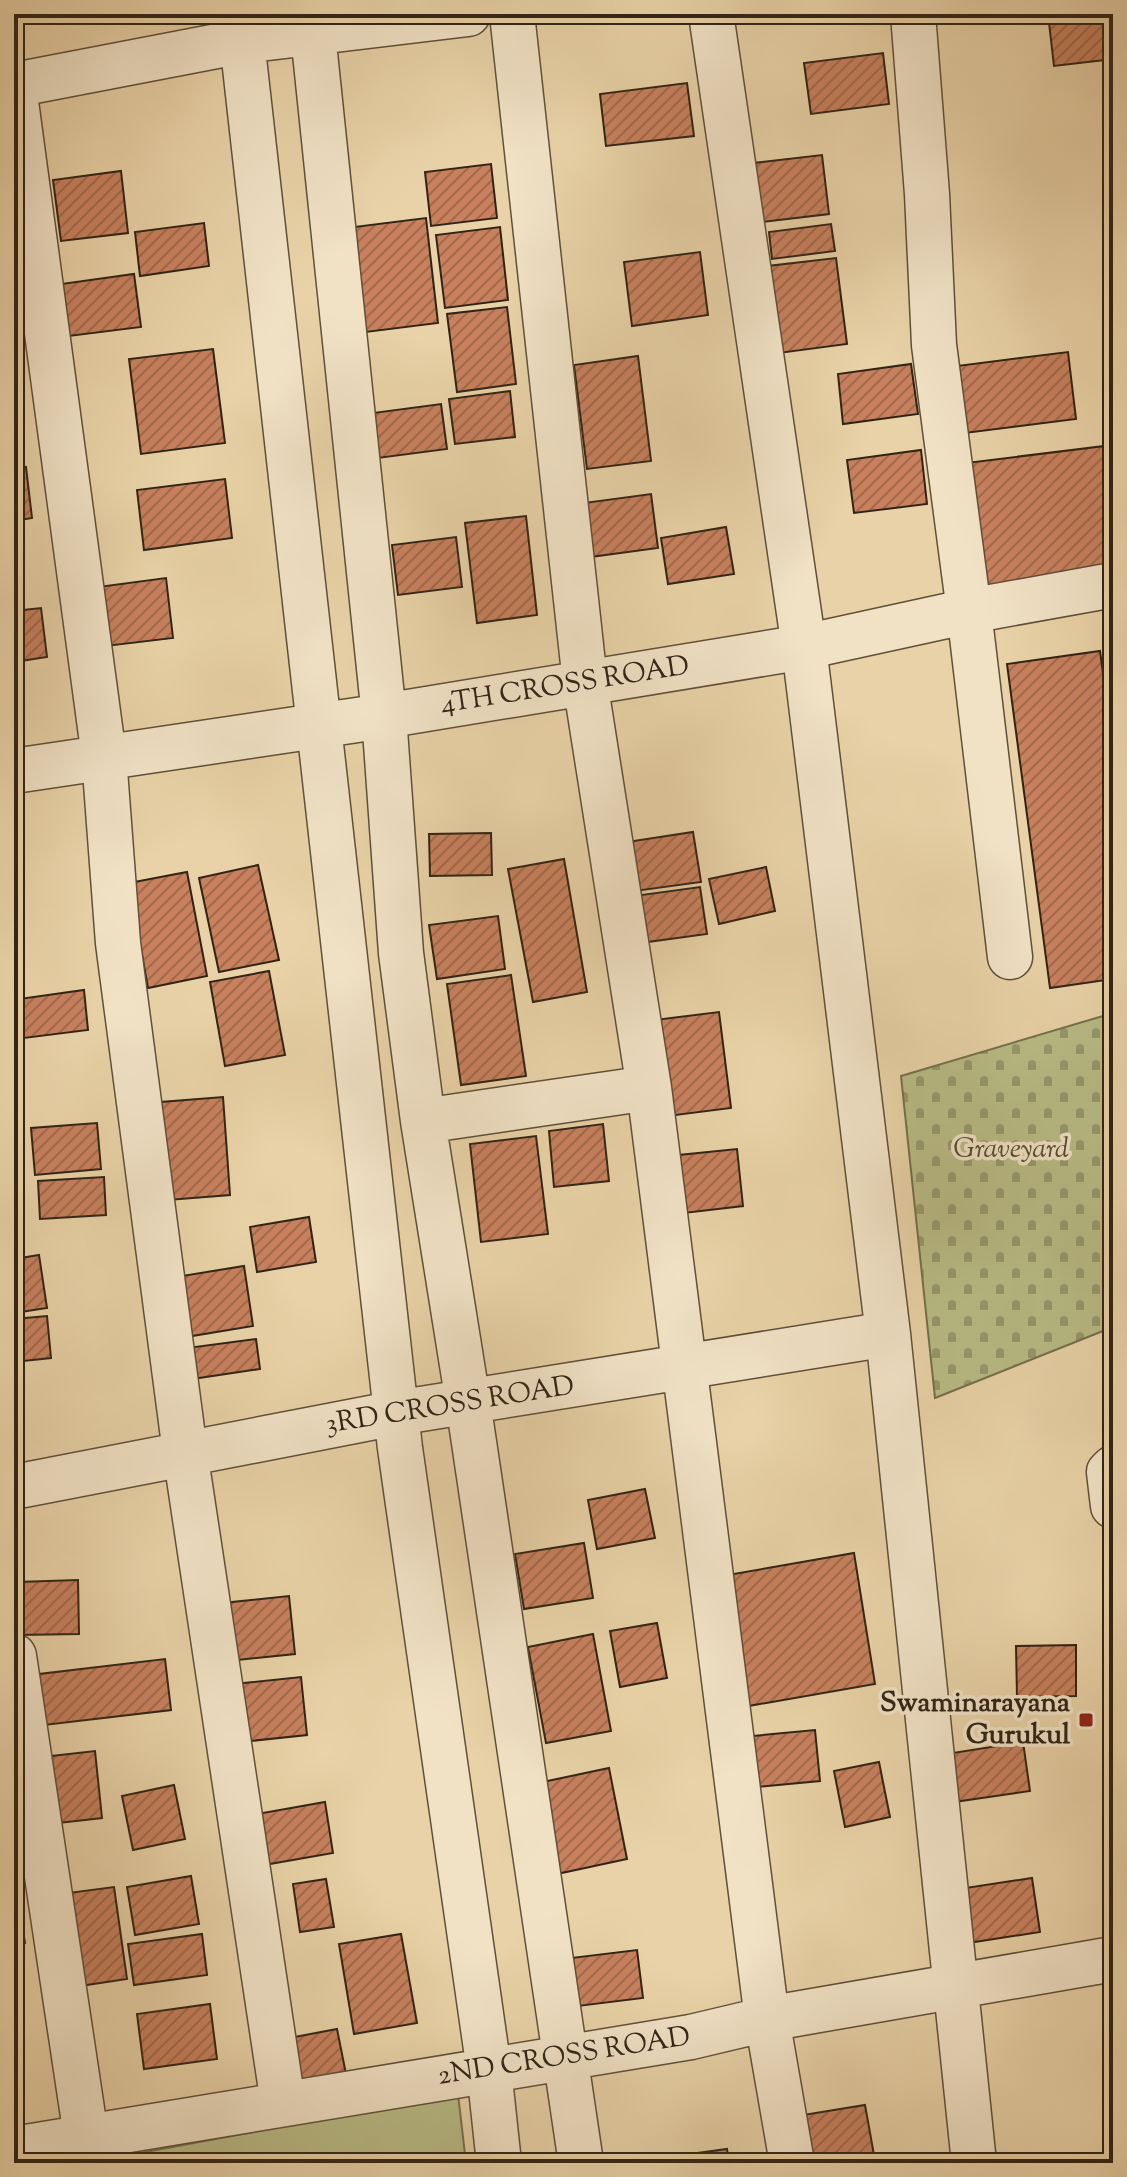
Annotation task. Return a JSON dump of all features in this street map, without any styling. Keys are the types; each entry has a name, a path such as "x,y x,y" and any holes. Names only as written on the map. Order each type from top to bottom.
{"street":[{"path":"283,2103 185,1452 118,943 104,757 14,86 241,28 313,34 468,14"},
{"path":"512,14 585,682 649,1088 767,2019 792,2163"},
{"path":"711,14 804,647 888,1334 974,2163"},
{"path":"913,14 927,194 934,345 1010,957"},
{"path":"241,28 396,1413 489,2070 499,2163"},
{"path":"313,34 384,716 401,953 423,1121 581,2163"},
{"name":"4TH CROSS ROAD","path":"14,771 384,716 804,647 969,611 1113,585"},
{"path":"423,1121 649,1088"},
{"name":"3RD CROSS ROAD","path":"14,1487 396,1413 888,1334"},
{"path":"1113,1468 1109,1472 1113,1506"},
{"path":"14,1656 24,1789 86,2136"},
{"name":"2ND CROSS ROAD","path":"14,2149 691,2037 767,2019 1113,1959"}],"green space":[{"name":"Graveyard","path":"1113,1013 1113,1327 935,1398 901,1076"},
{"path":"458,2094 466,2163 86,2163"}],"building":[{"path":"1048,14 1112,14 1113,59 1054,66"},
{"path":"883,53 889,104 811,114 804,63"},
{"path":"687,83 694,136 606,146 600,94"},
{"path":"822,155 829,214 761,222 754,163"},
{"path":"491,164 497,218 431,226 425,172"},
{"path":"121,171 128,233 61,241 53,180"},
{"path":"426,218 438,323 366,332 354,227"},
{"path":"204,223 209,266 140,276 135,232"},
{"path":"831,224 835,251 772,259 769,232"},
{"path":"500,227 508,300 445,308 436,235"},
{"path":"700,252 708,315 632,326 624,262"},
{"path":"836,258 847,344 779,353 768,266"},
{"path":"134,274 141,327 61,337 54,285"},
{"path":"507,307 516,384 457,392 447,314"},
{"path":"213,349 225,443 141,454 129,359"},
{"path":"1068,352 1076,419 965,433 957,366"},
{"path":"638,356 651,461 587,469 574,365"},
{"path":"911,364 918,414 843,424 838,374"},
{"path":"510,391 515,437 455,444 449,399"},
{"path":"441,404 447,449 378,458 373,413"},
{"path":"1113,445 1113,573 981,590 966,463"},
{"path":"921,450 927,504 854,513 847,460"},
{"path":"26,467 32,518 14,521 14,469"},
{"path":"225,479 232,538 144,550 137,490"},
{"path":"651,494 658,548 590,557 584,503"},
{"path":"526,516 537,615 477,623 465,523"},
{"path":"726,527 734,574 668,584 661,538"},
{"path":"456,537 462,587 398,595 392,545"},
{"path":"166,578 173,638 106,646 98,587"},
{"path":"41,608 47,657 14,662 14,611"},
{"path":"1100,651 1113,747 1113,979 1050,988 1007,664"},
{"path":"693,832 701,882 635,891 627,842"},
{"path":"491,833 492,875 430,876 429,834"},
{"path":"564,859 587,992 533,1002 508,869"},
{"path":"258,865 279,960 219,972 199,878"},
{"path":"766,867 775,911 719,924 709,879"},
{"path":"187,872 207,976 148,988 129,883"},
{"path":"700,887 707,934 640,943 634,896"},
{"path":"498,916 505,969 437,979 429,925"},
{"path":"269,971 285,1055 225,1066 210,982"},
{"path":"511,975 526,1076 461,1085 447,984"},
{"path":"84,990 88,1030 24,1038 19,999"},
{"path":"719,1012 731,1108 668,1116 655,1020"},
{"path":"223,1097 230,1195 168,1200 161,1102"},
{"path":"97,1123 101,1169 35,1175 31,1128"},
{"path":"603,1124 609,1181 554,1187 549,1131"},
{"path":"536,1136 548,1234 481,1242 470,1144"},
{"path":"737,1149 743,1206 684,1213 679,1155"},
{"path":"104,1177 106,1215 40,1219 38,1181"},
{"path":"309,1217 316,1262 257,1272 250,1227"},
{"path":"39,1255 47,1308 14,1313 14,1259"},
{"path":"244,1266 253,1326 192,1336 182,1276"},
{"path":"47,1316 51,1358 14,1362 14,1319"},
{"path":"256,1339 260,1369 192,1379 187,1348"},
{"path":"645,1489 655,1538 597,1549 588,1500"},
{"path":"584,1543 593,1598 524,1609 515,1554"},
{"path":"854,1553 875,1684 743,1707 722,1576"},
{"path":"78,1580 79,1634 18,1635 17,1582"},
{"path":"289,1596 295,1654 228,1661 223,1603"},
{"path":"657,1623 667,1678 620,1687 610,1631"},
{"path":"593,1634 611,1731 546,1743 528,1647"},
{"path":"1076,1645 1076,1696 1017,1697 1016,1646"},
{"path":"165,1659 171,1710 36,1726 31,1675"},
{"path":"301,1677 307,1735 241,1742 235,1684"},
{"path":"815,1730 820,1781 747,1788 742,1737"},
{"path":"1023,1742 1030,1791 947,1803 940,1755"},
{"path":"95,1751 102,1818 50,1824 43,1757"},
{"path":"879,1762 890,1817 845,1827 834,1771"},
{"path":"609,1768 627,1859 557,1874 538,1783"},
{"path":"174,1785 185,1839 133,1850 122,1796"},
{"path":"325,1802 333,1853 264,1865 257,1814"},
{"path":"14,1873 25,1943 14,1945"},
{"path":"191,1876 199,1924 135,1935 127,1887"},
{"path":"1032,1878 1040,1932 968,1943 959,1889"},
{"path":"326,1879 334,1927 300,1932 293,1884"},
{"path":"114,1887 127,1979 80,1986 68,1893"},
{"path":"202,1934 207,1975 134,1985 128,1944"},
{"path":"401,1934 417,2023 354,2034 339,1944"},
{"path":"637,1950 643,1998 578,2006 571,1958"},
{"path":"210,2004 217,2059 144,2069 137,2014"},
{"path":"337,2029 347,2079 294,2089 284,2039"},
{"path":"14,2050 20,2084 14,2085"},
{"path":"865,2105 874,2155 805,2163 797,2116"},
{"path":"727,2149 729,2163 625,2163"}],"place":[{"name":"Swaminarayana Gurukul","path":"1086,1720"}]}
